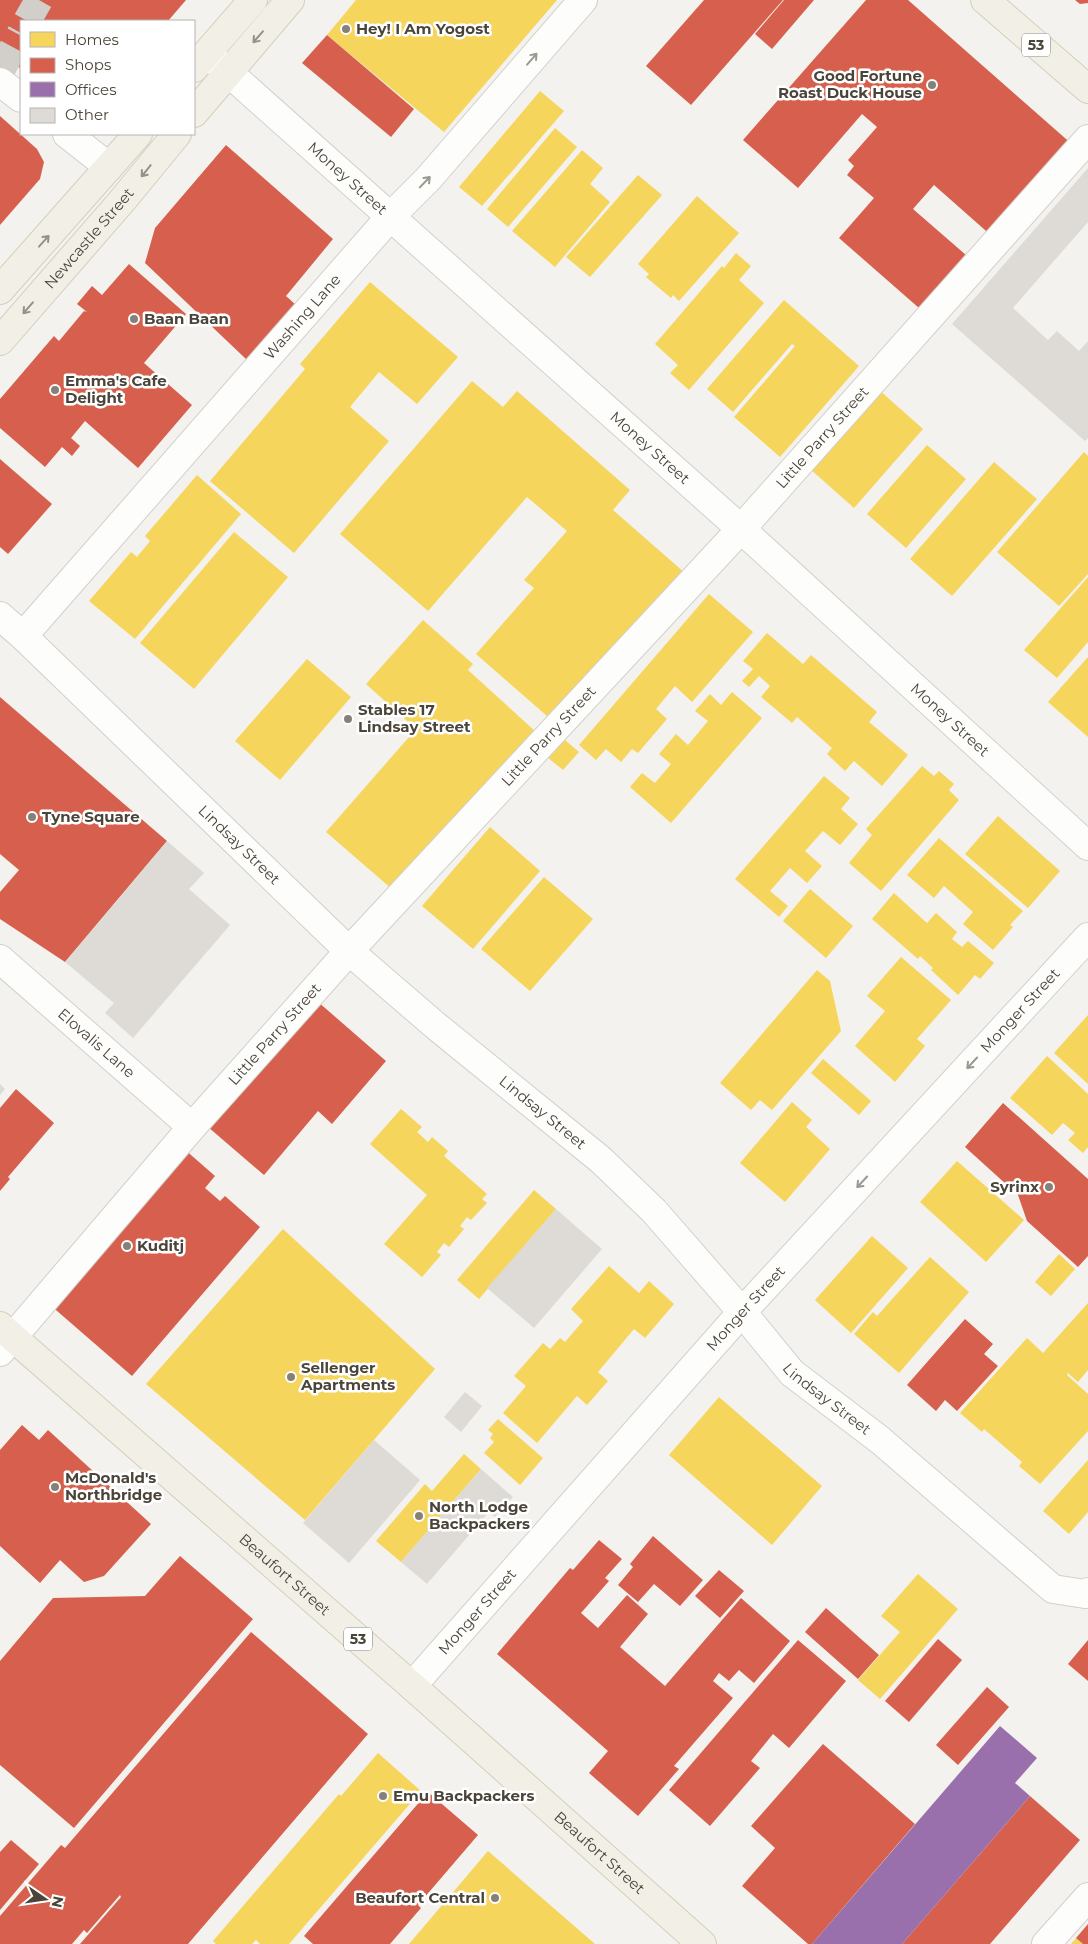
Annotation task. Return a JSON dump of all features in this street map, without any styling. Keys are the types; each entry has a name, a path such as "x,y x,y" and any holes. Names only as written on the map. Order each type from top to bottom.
{"main road":[{"path":"200,60 253,0"},
{"path":"195,112 290,0"},
{"name":"53","path":"985,0 1088,89"},
{"name":"Newcastle Street","path":"0,290 137,135"},
{"name":"Newcastle Street","path":"0,340 121,202 176,135"},
{"name":"Beaufort Street","path":"4,1338 412,1686 702,1944"}],"street":[{"name":"Washing Lane","path":"23,636 390,216 428,178 583,0"},
{"name":"Money Street","path":"200,60 228,72 741,529 1088,846"},
{"path":"0,82 20,97"},
{"path":"68,135 109,167"},
{"name":"Little Parry Street","path":"4,1338 349,951 741,529 1088,139"},
{"name":"Lindsay Street","path":"0,616 349,951 436,1026 601,1160 654,1211 792,1373 880,1440 1053,1589 1085,1594 1088,1592"},
{"name":"Monger Street","path":"412,1686 742,1312 1088,937"},
{"name":"Elovalis Lane","path":"0,959 192,1127"},
{"path":"1046,1944 1088,1897"}],"building: Homes":[{"path":"356,0 557,0 444,132 327,35"},
{"path":"540,91 564,111 482,206 459,187"},
{"path":"555,128 577,147 508,227 487,209"},
{"path":"582,150 603,168 590,184 610,202 555,267 512,231"},
{"path":"638,175 662,195 590,277 566,257"},
{"path":"697,196 739,233 679,301 673,295 671,298 646,277 649,274 638,264"},
{"path":"736,253 751,266 739,280 764,303 689,390 670,373 678,365 655,344 722,266 724,268"},
{"path":"370,282 458,357 417,404 379,372 350,407 389,441 294,553 210,481 305,369 300,364"},
{"path":"784,300 859,366 780,457 734,417 795,346 792,344 733,412 707,389"},
{"path":"472,381 503,407 517,391 630,490 613,510 685,573 555,723 476,654 534,588 524,580 567,531 527,497 428,611 340,534"},
{"path":"878,389 923,429 854,508 809,468"},
{"path":"927,445 966,479 906,548 867,514"},
{"path":"1084,452 1088,456 1088,574 1059,606 997,552"},
{"path":"994,462 1037,499 952,596 910,559"},
{"path":"197,475 241,514 135,639 89,601 131,552 137,557 150,541 145,536"},
{"path":"234,532 288,577 194,689 140,643"},
{"path":"1088,577 1088,642 1057,678 1024,650"},
{"path":"709,594 753,632 692,702 675,686 656,709 667,719 638,753 632,749 621,762 606,749 596,760 579,745"},
{"path":"423,620 473,664 468,670 535,731 393,890 326,832 416,729 366,684"},
{"path":"767,633 803,664 811,655 877,712 869,722 908,755 882,786 854,761 845,771 827,754 832,748 797,717 792,723 761,697 770,686 759,676 749,687 742,681 753,669 743,661"},
{"path":"1088,657 1088,737 1048,702"},
{"path":"307,659 351,697 280,780 235,741"},
{"path":"732,692 762,718 671,823 630,787 642,773 655,783 671,764 659,754 676,734 688,745 708,721 695,711 710,694 721,705"},
{"path":"558,734 579,752 563,770 542,753"},
{"path":"922,766 934,776 939,771 954,784 949,790 959,800 881,891 849,863 872,835 866,829"},
{"path":"824,776 850,798 841,809 858,824 840,845 823,831 805,851 822,866 807,883 790,868 770,891 788,906 779,917 735,879"},
{"path":"998,816 1060,871 1028,908 965,854"},
{"path":"490,827 540,871 473,949 422,906"},
{"path":"939,838 1023,911 1010,925 1013,927 993,950 963,924 973,912 944,886 934,898 907,875"},
{"path":"544,877 593,919 530,991 481,949"},
{"path":"810,889 853,926 826,958 783,921"},
{"path":"894,893 927,923 936,913 957,932 952,939 962,947 968,941 994,963 980,979 975,975 958,995 931,970 933,968 920,956 918,959 872,919"},
{"path":"901,957 951,1000 917,1039 925,1046 895,1082 855,1046 885,1011 867,996"},
{"path":"817,970 830,981 841,1031 772,1110 760,1100 751,1110 720,1083"},
{"path":"1088,1015 1088,1084 1054,1053"},
{"path":"1047,1056 1088,1094 1088,1147 1083,1153 1068,1140 1075,1133 1063,1123 1052,1135 1010,1098"},
{"path":"823,1059 871,1101 859,1115 811,1073"},
{"path":"792,1102 812,1120 806,1127 830,1149 785,1202 740,1163"},
{"path":"401,1109 422,1127 417,1132 428,1142 432,1137 448,1151 444,1156 487,1194 482,1199 487,1203 471,1220 467,1217 460,1226 464,1229 449,1247 444,1243 437,1252 441,1255 422,1277 384,1244 427,1195 370,1144"},
{"path":"957,1161 1024,1220 986,1262 920,1202"},
{"path":"534,1190 556,1209 479,1299 457,1280"},
{"name":"Sellenger Apartments","path":"283,1229 435,1369 305,1520 146,1384"},
{"path":"872,1236 908,1268 851,1333 815,1300"},
{"path":"1059,1254 1075,1269 1051,1296 1035,1282"},
{"path":"930,1257 969,1292 899,1373 854,1334 873,1312 877,1316"},
{"path":"609,1266 639,1293 649,1281 674,1304 645,1338 634,1329 598,1372 608,1381 587,1405 577,1396 537,1443 503,1413 526,1386 514,1376 543,1343 550,1349 560,1338 565,1342 583,1321 571,1309"},
{"path":"1088,1303 1088,1370 1078,1382 1068,1373 1067,1375 1088,1394 1088,1431 1040,1484 1019,1466 1022,1462 984,1429 982,1432 960,1413 1027,1338 1043,1353"},
{"path":"719,1397 822,1486 772,1545 669,1455"},
{"path":"498,1419 543,1458 520,1485 484,1453 494,1442 490,1438 493,1434 488,1430"},
{"name":"North Lodge Backpackers","path":"464,1454 481,1469 401,1562 376,1541 425,1484 432,1491"},
{"path":"1088,1460 1088,1512 1069,1534 1043,1511"},
{"path":"918,1574 958,1609 880,1699 858,1680 900,1632 881,1616"},
{"path":"378,1753 421,1791 289,1944 260,1944 256,1940 252,1944 216,1944 213,1941 339,1794 341,1796"},
{"name":"Beaufort Central","path":"488,1851 595,1944 409,1944"},
{"path":"1076,1938 1083,1944 1071,1944"}],"building: Shops":[{"path":"0,0 186,0 169,20 20,20 20,68 0,51"},
{"path":"704,0 783,0 691,105 646,66"},
{"path":"784,0 814,0 772,49 755,34"},
{"path":"866,0 908,0 1074,146 994,238 934,185 913,209 974,262 927,315 839,238 874,198 847,175 854,166 848,160 877,127 862,114 798,188 743,140"},
{"path":"1075,0 1088,0 1088,3 1080,4"},
{"path":"327,35 414,109 391,137 302,63"},
{"path":"0,116 37,149 44,162 40,179 0,225"},
{"path":"226,145 333,239 286,296 296,305 247,360 145,263 155,228"},
{"path":"129,264 186,314 144,363 192,405 138,468 85,421 71,438 80,446 72,456 62,447 45,467 0,428 0,399 54,336 59,341 84,311 87,312 77,304 92,286 102,295"},
{"path":"0,459 52,504 8,554 0,547"},
{"path":"0,697 167,841 65,962 0,919 0,892 19,870 0,854"},
{"path":"317,1001 386,1061 332,1124 318,1111 264,1175 208,1127"},
{"path":"16,1089 54,1123 8,1177 10,1179 0,1191 0,1108"},
{"name":"Syrinx","path":"1003,1103 1088,1179 1088,1256 1078,1267 1027,1221 1018,1195 965,1147"},
{"path":"183,1148 215,1176 205,1188 220,1201 225,1196 260,1227 132,1376 49,1304"},
{"path":"965,1319 993,1344 984,1354 998,1366 957,1411 945,1400 936,1411 907,1385"},
{"name":"McDonald's Northbridge","path":"22,1425 39,1440 48,1430 151,1524 104,1576 84,1582 60,1560 40,1583 0,1546 0,1450"},
{"path":"653,1536 703,1580 680,1606 654,1584 638,1602 618,1585 633,1567 630,1564"},
{"path":"599,1540 622,1559 605,1578 609,1581 581,1613 598,1628 627,1595 648,1614 620,1647 665,1686 741,1598 790,1641 754,1683 739,1670 729,1681 719,1673 713,1681 733,1698 674,1766 679,1769 638,1816 589,1773 608,1751 497,1654 570,1568 573,1570"},
{"path":"180,1556 253,1619 74,1828 0,1765 0,1661 53,1598 145,1596"},
{"path":"719,1570 744,1591 720,1618 695,1596"},
{"path":"826,1608 879,1655 858,1679 805,1632"},
{"path":"251,1632 368,1734 188,1944 80,1944 121,1897 120,1895 87,1933 84,1930 72,1944 0,1944 0,1916 61,1845 65,1848"},
{"path":"938,1639 962,1660 909,1722 885,1701"},
{"path":"798,1640 846,1681 789,1748 773,1734 751,1761 760,1768 710,1826 669,1790"},
{"path":"1088,1640 1088,1681 1068,1664"},
{"path":"987,1687 1009,1707 958,1765 936,1745"},
{"path":"823,1744 915,1824 812,1944 808,1944 742,1886 775,1848 751,1826"},
{"path":"428,1792 478,1835 418,1905 421,1908 390,1944 313,1944 304,1936"},
{"path":"1030,1796 1080,1840 990,1944 902,1944"},
{"path":"11,1840 39,1864 0,1910 0,1852"},
{"path":"1088,1924 1088,1944 1083,1944 1076,1938"}],"building: Offices":[{"path":"1000,1726 1037,1758 1015,1783 1030,1796 902,1944 812,1944"}],"building: Other":[{"path":"1088,168 1088,222 1013,308 1048,340 1057,331 1079,351 1088,341 1088,438 1085,441 952,324"},
{"path":"167,841 204,873 189,889 230,925 133,1038 105,1013 114,1003 65,962"},
{"path":"0,1084 5,1089 0,1095"},
{"path":"556,1209 602,1249 534,1328 487,1288"},
{"path":"465,1392 482,1406 461,1432 444,1417"},
{"path":"374,1440 420,1480 349,1563 303,1523"},
{"path":"481,1469 513,1497 495,1517 489,1512 427,1584 401,1562"}],"tunnel":[{"path":"28,20 39,0"},
{"path":"0,72 20,35"}],"place":[{"name":"Hey! I Am Yogost","path":"346,29"},
{"name":"Good Fortune Roast Duck House","path":"932,85"},
{"name":"Baan Baan","path":"134,319"},
{"name":"Emma's Cafe Delight","path":"55,390"},
{"name":"Stables 17 Lindsay Street","path":"348,719"},
{"name":"Tyne Square","path":"32,817"},
{"name":"Syrinx","path":"1049,1187"},
{"name":"Kuditj","path":"127,1246"},
{"name":"Sellenger Apartments","path":"291,1377"},
{"name":"McDonald's Northbridge","path":"55,1487"},
{"name":"North Lodge Backpackers","path":"419,1516"},
{"name":"Emu Backpackers","path":"383,1796"},
{"name":"Beaufort Central","path":"495,1898"}]}
